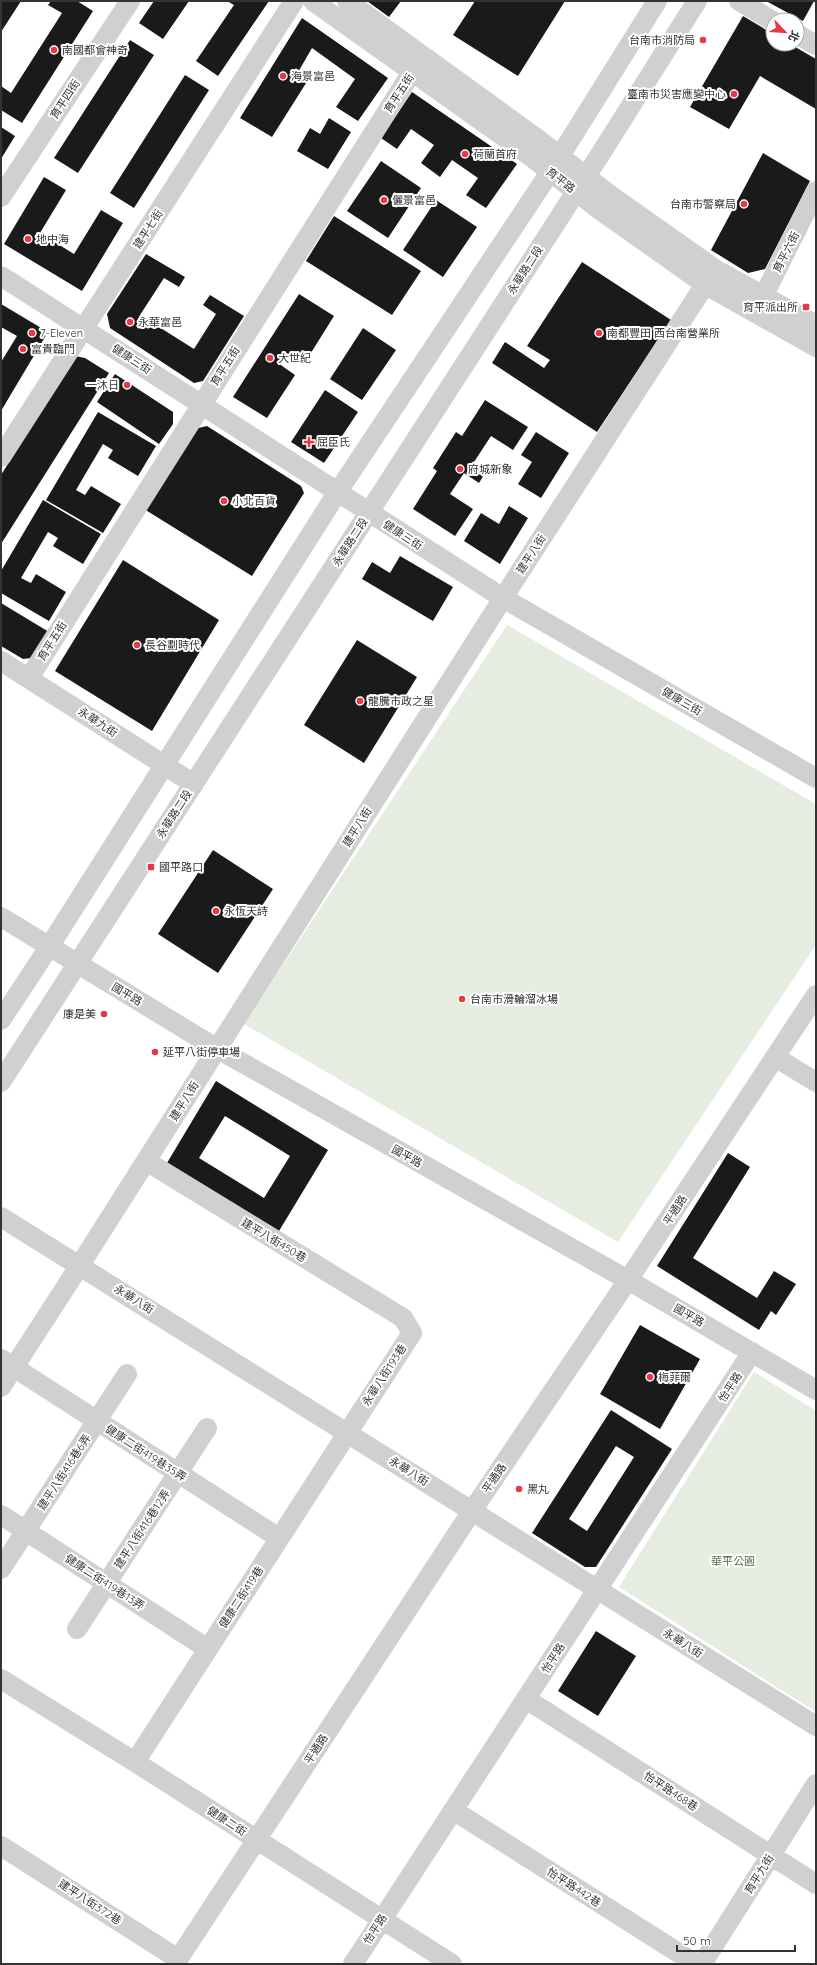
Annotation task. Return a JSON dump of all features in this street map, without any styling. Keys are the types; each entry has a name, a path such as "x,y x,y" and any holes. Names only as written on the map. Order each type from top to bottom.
{"street":[{"name":"育平四街","path":"1,197 130,1"},
{"name":"建平七街","path":"1,457 294,1"},
{"name":"育平路","path":"313,1 418,64 581,184 610,195 710,277 760,304 816,325"},
{"name":"育平路","path":"347,1 418,64"},
{"path":"1,1020 49,947 337,493 555,164 657,1"},
{"name":"永華路二段","path":"1,1082 581,184 697,1"},
{"path":"739,1 765,16"},
{"path":"805,39 816,46"},
{"name":"育平五街","path":"29,678 201,404 418,64"},
{"name":"育平六街","path":"760,304 816,191"},
{"name":"健康三街","path":"1,276 502,598 816,778"},
{"name":"建平八街","path":"1,1386 7,1363 80,1265 502,598 710,277"},
{"name":"育平路","path":"760,304 816,347"},
{"name":"永華九街","path":"1,661 194,784"},
{"name":"國平路","path":"1,917 216,1048 628,1280 816,1390"},
{"name":"平通路","path":"176,1962 472,1511 628,1280 816,995"},
{"path":"775,1058 816,1082"},
{"name":"建平八街450巷","path":"146,1161 402,1318"},
{"name":"永華八街","path":"1,1217 348,1432 597,1590 816,1726"},
{"name":"永華八街193巷","path":"348,1432 412,1333 402,1318"},
{"name":"怡平路","path":"353,1964 752,1352"},
{"name":"健康二街419巷35弄","path":"7,1363 279,1538"},
{"name":"建平八街416巷6弄","path":"1,1569 127,1374"},
{"name":"建平八街416巷12弄","path":"77,1629 207,1428"},
{"name":"健康二街419巷","path":"135,1762 348,1432"},
{"name":"健康二街419巷13弄","path":"1,1515 208,1649"},
{"name":"健康二街","path":"1,1679 135,1762 452,1964"},
{"name":"怡平路468巷","path":"526,1699 816,1884"},
{"name":"育平九街","path":"702,1964 816,1784"},
{"name":"怡平路442巷","path":"453,1810 696,1964"},
{"name":"建平八街372巷","path":"1,1846 176,1962"}],"green space":[{"path":"507,625 816,804 816,945 618,1242 244,1024"},
{"name":"華平公園","path":"754,1372 816,1411 816,1712 619,1587"}],"building":[{"path":"1,1 21,1 1,32"},
{"name":"南國都會神奇","path":"51,1 77,1 93,11 22,123 1,110 1,86 11,93 62,13 48,5"},
{"path":"154,1 189,1 163,39 139,23"},
{"path":"227,1 269,1 218,76 196,61 234,5"},
{"path":"367,1 401,1 389,17"},
{"path":"475,1 565,1 518,76 453,35"},
{"path":"766,1 814,1 805,17 805,12 786,12"},
{"path":"743,16 765,29 765,52 804,52 816,59 816,109 760,76 729,129 690,107"},
{"name":"海景富邑","path":"302,18 388,78 358,121 336,107 355,79 312,48 297,74 308,80 272,137 240,118"},
{"path":"130,40 154,55 78,173 54,158"},
{"path":"185,75 209,90 134,208 110,193"},
{"name":"荷蘭首府","path":"412,92 517,164 486,208 466,195 478,178 452,160 440,177 421,163 434,145 411,129 397,149 381,138"},
{"path":"329,118 351,132 328,169 297,151 310,128 320,134"},
{"path":"1,127 15,136 1,159"},
{"path":"763,153 810,181 765,269 748,273 711,250"},
{"name":"儷景富邑","path":"381,161 421,188 388,238 347,211"},
{"name":"地中海","path":"44,177 66,190 40,233 74,254 101,210 123,223 82,291 4,244"},
{"path":"436,200 477,227 443,277 403,250"},
{"path":"334,216 421,271 392,315 306,261"},
{"name":"永華富邑","path":"146,254 185,277 179,287 164,278 140,315 194,349 216,314 203,305 210,295 244,316 203,381 194,383 110,328 107,314"},
{"name":"南都豐田 西台南營業所","path":"582,262 671,320 597,432 492,363 505,342 544,368 550,360 527,346"},
{"name":"大世紀","path":"299,294 334,316 304,364 285,352 278,363 295,375 267,418 233,397"},
{"name":"富貴臨門","path":"1,304 48,332 1,411 1,362 17,336 1,327"},
{"name":"大世紀","path":"363,328 396,350 362,400 330,379"},
{"path":"75,356 85,358 109,373 1,544 1,475"},
{"path":"115,374 173,412 173,424 159,444 97,402"},
{"name":"大世紀","path":"325,390 358,412 324,463 291,442"},
{"name":"府城新象","path":"485,400 528,427 513,450 491,436 474,462 487,470 479,483 464,473 450,494 473,509 455,536 413,509 437,471 433,468 456,432 462,436"},
{"path":"98,412 156,446 138,476 108,458 113,450 103,444 76,490 85,495 91,486 121,504 103,533 46,500"},
{"name":"小北百貨","path":"207,426 301,486 304,493 252,576 144,509 194,429"},
{"name":"府城新象","path":"536,432 569,453 541,498 518,484 532,462 521,455"},
{"path":"43,500 101,534 83,564 53,546 58,538 48,532 21,578 31,583 36,574 66,592 49,621 1,593 1,571"},
{"name":"府城新象","path":"509,506 528,518 500,564 464,541 481,513 499,524"},
{"path":"400,556 453,587 433,621 362,579 372,562 390,573"},
{"name":"長谷劃時代","path":"123,560 219,620 152,731 55,671"},
{"path":"1,603 49,632 32,658 23,659 1,646"},
{"name":"龍騰市政之星","path":"357,640 417,677 364,763 304,725"},
{"name":"永恆天詩","path":"213,850 273,889 218,973 158,934"},
{"path":"216,1081 328,1150 279,1231 167,1163","holes":["225,1116 290,1156 264,1198 199,1158"]},
{"path":"728,1153 750,1167 693,1258 757,1298 774,1271 796,1284 776,1315 771,1311 759,1330 657,1266"},
{"name":"梅菲爾","path":"640,1325 700,1359 660,1429 600,1394"},
{"path":"611,1410 672,1449 596,1567 585,1567 532,1533","holes":["616,1446 634,1457 587,1531 569,1519"]},
{"path":"596,1631 636,1656 598,1716 558,1691"}],"place":[{"name":"台南市消防局","path":"703,40"},
{"name":"南國都會神奇","path":"54,50"},
{"name":"海景富邑","path":"283,76"},
{"name":"臺南市災害應變中心","path":"734,94"},
{"name":"荷蘭首府","path":"465,154"},
{"name":"儷景富邑","path":"384,200"},
{"name":"台南市警察局","path":"744,204"},
{"name":"地中海","path":"28,239"},
{"name":"育平派出所","path":"806,307"},
{"name":"永華富邑","path":"130,322"},
{"name":"7-Eleven","path":"32,333"},
{"name":"南都豐田 西台南營業所","path":"599,333"},
{"name":"富貴臨門","path":"23,349"},
{"name":"大世紀","path":"270,358"},
{"name":"一沐日","path":"127,385"},
{"name":"屈臣氏","path":"309,442"},
{"name":"府城新象","path":"460,469"},
{"name":"小北百貨","path":"224,501"},
{"name":"長谷劃時代","path":"137,645"},
{"name":"龍騰市政之星","path":"360,701"},
{"name":"國平路口","path":"151,867"},
{"name":"永恆天詩","path":"216,911"},
{"name":"台南市滑輪溜冰場","path":"462,999"},
{"name":"康是美","path":"104,1014"},
{"name":"延平八街停車場","path":"155,1052"},
{"name":"梅菲爾","path":"650,1377"},
{"name":"黑丸","path":"519,1489"}]}
